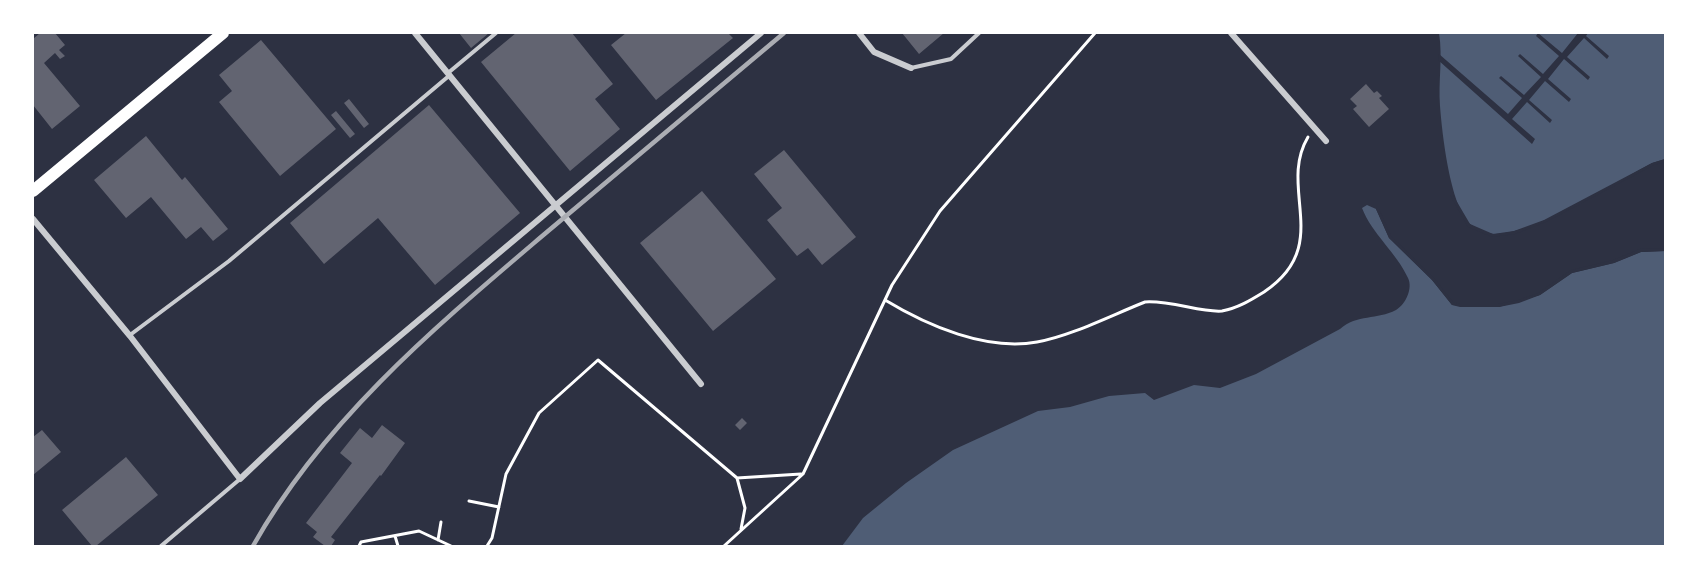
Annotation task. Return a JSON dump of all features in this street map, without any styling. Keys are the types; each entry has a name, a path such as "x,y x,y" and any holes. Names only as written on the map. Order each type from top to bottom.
{"main road":[{"path":"33,191 223,33"}],"street":[{"path":"415,33 701,384"},
{"path":"33,219 130,336 240,479 320,403 761,33"},
{"path":"859,33 874,52 911,68"},
{"path":"1231,33 1326,141"}],"lane":[{"path":"130,336 229,261 496,33"},
{"path":"911,68 951,59 979,33"},
{"path":"161,546 240,479"}],"path":[{"path":"724,546 803,474 885,300 940,211 1095,33"},
{"path":"885,300 913,317 948,330 1015,345 1053,338 1144,302 1160,300 1221,311 1246,303 1272,286 1287,269 1301,246 1299,157 1314,127"},
{"path":"487,546 492,538 506,474 539,413 598,360 738,478 745,508 741,531"},
{"path":"738,478 803,474"},
{"path":"469,501 498,507"},
{"path":"438,540 441,522"},
{"path":"359,546 361,543 419,531 451,546"},
{"path":"395,536 398,546"}],"water":[{"path":"1439,33 1665,33 1665,159 1652,163 1575,206 1532,225 1512,232 1495,234 1475,227 1463,215 1457,202 1448,168 1440,106"},
{"path":"1367,205 1376,209 1389,238 1432,280 1452,305 1499,307 1540,295 1572,273 1614,263 1641,252 1665,251 1665,546 842,546 863,518 906,483 953,450 1038,411 1070,407 1109,396 1145,393 1154,400 1194,385 1220,388 1256,374 1353,321 1396,310 1408,295 1410,286 1408,278 1366,217 1362,208"}],"pier":[{"path":"1538,33 1562,53 1578,33 1588,33 1586,36 1609,56 1607,59 1584,38 1567,57 1590,77 1588,80 1564,59 1548,79 1571,99 1569,102 1545,81 1529,100 1552,120 1550,123 1527,102 1512,119 1535,139 1532,144 1438,60 1439,54 1508,114 1522,98 1499,78 1501,76 1524,95 1541,77 1518,56 1520,54 1543,74 1559,56 1536,36"},
{"path":"1665,159 1665,162 1654,165 1546,222 1515,234 1492,237 1468,227 1450,195 1453,195 1470,224 1493,234 1514,231 1544,220 1652,163"},
{"path":"1376,209 1379,209 1391,236 1434,278 1453,302 1460,304 1498,304 1518,300 1538,293 1571,270 1613,260 1640,249 1665,248 1665,251 1641,252 1614,263 1572,273 1540,295 1519,303 1499,307 1460,307 1452,305 1432,280 1389,238"}],"building":[{"path":"40,33 55,33 65,45 59,50 65,56 60,59 55,53 44,63 80,106 52,129 33,105 33,39"},
{"path":"459,33 489,33 471,48"},
{"path":"516,33 572,33 613,84 595,99 620,129 570,171 481,62"},
{"path":"626,33 728,33 733,38 656,100 611,45"},
{"path":"902,33 944,33 919,54"},
{"path":"261,40 336,129 280,176 219,102 232,91 219,75"},
{"path":"1366,84 1374,93 1377,91 1382,96 1379,98 1389,109 1369,127 1353,109 1357,106 1350,99"},
{"path":"349,99 369,124 364,128 344,103"},
{"path":"429,105 520,213 435,285 378,218 324,264 290,223"},
{"path":"336,111 355,134 350,138 331,115"},
{"path":"146,136 182,180 185,177 228,229 213,241 201,227 186,239 151,197 126,218 94,180"},
{"path":"784,150 856,237 822,265 808,248 797,256 767,220 782,208 754,174"},
{"path":"702,191 776,279 713,331 640,243"},
{"path":"742,418 747,423 740,430 735,425"},
{"path":"382,425 405,443 331,537 335,540 331,546 325,546 313,537 317,532 306,523 352,463 340,453 360,428 372,438"},
{"path":"42,430 61,452 33,475 33,437"},
{"path":"126,457 158,495 96,546 92,546 62,510"}],"railway":[{"path":"253,546 281,501 312,458 347,417 421,342 541,237 784,33"}]}
